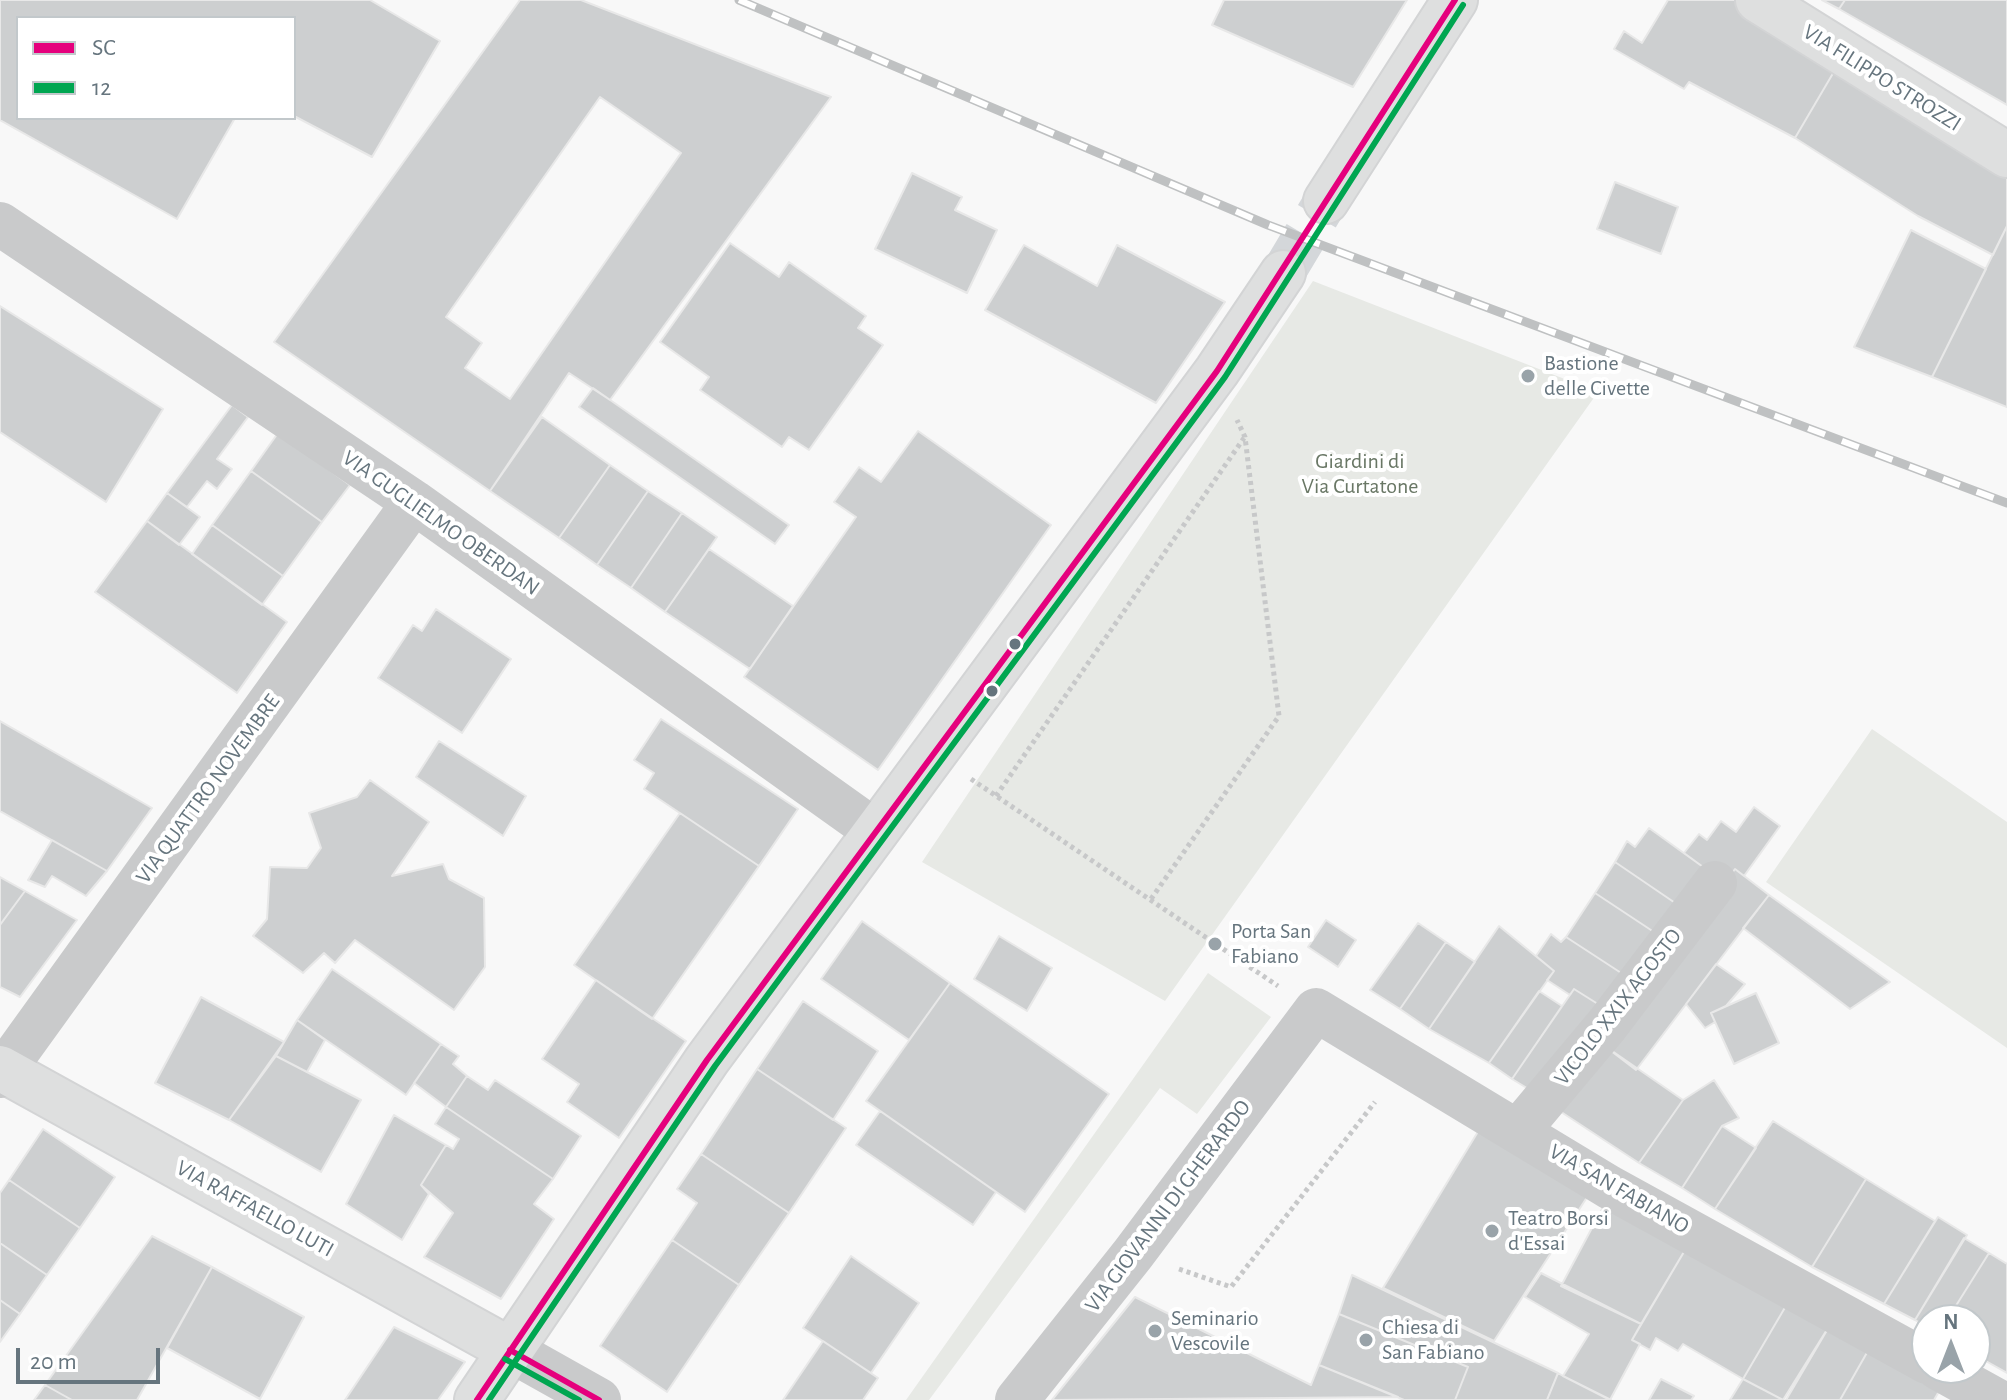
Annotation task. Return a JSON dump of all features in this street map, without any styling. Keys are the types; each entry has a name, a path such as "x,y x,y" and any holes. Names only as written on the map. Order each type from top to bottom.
{"street":[{"path":"1326,201 1455,0"},
{"name":"VIA FILIPPO STROZZI","path":"1758,0 2007,155"},
{"name":"VIA GUGLIELMO OBERDAN","path":"0,224 414,502 875,831"},
{"path":"477,1400 707,1060 1217,371 1283,273"},
{"name":"VIA QUATTRO NOVEMBRE","path":"1,1071 414,502"},
{"name":"VICOLO XXIX AGOSTO","path":"1519,1130 1607,1025 1715,883"},
{"name":"VIA SAN FABIANO","path":"1316,1010 1609,1187 1911,1353"},
{"name":"VIA GIOVANNI DI GHERARDO","path":"1017,1400 1133,1254 1316,1010"},
{"name":"VIA RAFFAELLO LUTI","path":"1,1071 510,1350"},
{"path":"510,1350 599,1400"},
{"path":"1967,1384 1996,1400"}],"path":[{"path":"1151,899 1279,716 1245,437 1217,371"},
{"path":"996,796 1245,437"},
{"path":"933,753 1316,1010"},
{"path":"1133,1254 1231,1287 1405,1063"}],"green space":[{"name":"Giardini di Via Curtatone","path":"1313,281 1598,392 1165,1001 922,862"},
{"path":"1872,729 2007,822 2007,1048 1766,882"},
{"path":"1208,973 1271,1017 1197,1114 1160,1088 929,1400 906,1400"}],"building":[{"path":"0,0 370,0 440,41 372,157 296,117 296,16 16,16 16,120 234,120 177,219 0,120"},
{"path":"520,0 581,0 831,97 610,400 569,373 490,491 274,342","holes":["600,97 681,153 510,399 465,368 482,343 446,317"]},
{"path":"1224,0 1407,0 1353,87 1212,25"},
{"path":"1668,0 1750,0 1842,58 1795,138 1689,82 1684,89 1614,49 1624,31 1642,43"},
{"path":"1822,0 1845,0 1839,9"},
{"path":"1845,0 2007,0 2007,105 1839,9"},
{"path":"1842,58 2007,166 2007,226 1993,255 1918,216 1795,138"},
{"path":"912,173 962,197 955,210 997,230 967,293 875,249"},
{"path":"1615,182 1678,207 1661,254 1597,229"},
{"path":"2007,226 2007,407 1932,377"},
{"path":"1911,230 1986,269 1932,377 1854,347"},
{"path":"730,243 779,277 789,262 866,316 858,328 883,345 809,450 789,437 782,447 700,390 709,377 660,342"},
{"path":"1024,245 1097,286 1117,245 1225,302 1156,403 985,310"},
{"path":"0,306 163,409 106,502 0,432"},
{"path":"593,388 789,525 775,544 579,407"},
{"path":"232,405 248,417 217,459 232,469 217,489 207,481 187,507 167,493"},
{"path":"542,417 610,465 559,538 490,491"},
{"path":"918,431 1051,525 878,770 744,677 856,517 834,502 859,467 881,482"},
{"path":"278,433 350,485 322,522 251,471"},
{"path":"610,465 648,491 597,565 559,538"},
{"path":"251,471 322,522 283,576 212,525"},
{"path":"648,491 682,513 631,588 597,565"},
{"path":"167,493 200,517 179,545 147,521"},
{"path":"682,513 717,537 665,612 631,588"},
{"path":"147,521 287,622 237,693 95,592"},
{"path":"212,525 283,576 262,605 192,554"},
{"path":"709,549 793,606 750,669 665,612"},
{"path":"436,609 511,659 462,733 378,678 413,625 422,631"},
{"path":"661,719 798,809 759,866 644,789 654,773 634,760"},
{"path":"0,721 152,808 107,871 0,811"},
{"path":"439,741 526,796 503,836 416,777"},
{"path":"370,780 429,822 392,876 443,864 449,879 484,898 485,967 454,1010 355,940 335,963 324,953 303,973 253,936 267,919 270,867 307,868 321,848 309,813 357,797"},
{"path":"1754,807 1780,826 1744,876 1735,869 1725,883 1684,853 1699,834 1707,840 1721,821 1736,832"},
{"path":"680,813 759,866 652,1019 574,965"},
{"path":"1649,828 1710,872 1684,909 1615,862 1627,841 1635,847"},
{"path":"52,840 107,871 86,896 52,876 45,887 28,880"},
{"path":"1615,862 1684,909 1663,938 1595,893"},
{"path":"1735,869 1769,895 1636,1070 1602,1044"},
{"path":"0,877 25,891 0,925"},
{"path":"25,891 77,920 20,997 0,987 0,925"},
{"path":"1595,893 1663,938 1635,982 1566,937"},
{"path":"1769,895 1890,982 1850,1009 1743,928"},
{"path":"1326,920 1356,940 1338,967 1308,947"},
{"path":"862,921 950,983 909,1040 821,979"},
{"path":"1418,923 1446,942 1400,1009 1370,990"},
{"path":"1499,926 1554,971 1489,1063 1429,1029"},
{"path":"1551,934 1561,942 1566,937 1635,982 1609,1011 1574,989 1570,995 1547,980 1554,971 1536,956"},
{"path":"999,936 1052,968 1027,1011 974,979"},
{"path":"1446,942 1475,962 1429,1029 1400,1009"},
{"path":"1716,964 1745,984 1726,1006 1711,1013 1715,1022 1705,1028 1686,1004"},
{"path":"332,969 441,1044 406,1095 297,1020"},
{"path":"596,980 686,1041 619,1138 567,1102 579,1084 542,1059"},
{"path":"950,983 1109,1094 1025,1212 866,1101"},
{"path":"1574,989 1609,1011 1540,1096 1512,1079"},
{"path":"1539,991 1562,1006 1512,1079 1489,1063"},
{"path":"1756,993 1779,1043 1734,1064 1711,1013"},
{"path":"201,997 284,1042 229,1120 155,1083"},
{"path":"803,1001 878,1051 833,1120 757,1069"},
{"path":"297,1020 325,1040 307,1072 276,1056"},
{"path":"441,1044 459,1056 453,1064 467,1076 446,1107 414,1083"},
{"path":"1602,1044 1683,1100 1639,1163 1552,1106"},
{"path":"276,1056 361,1100 321,1172 229,1120"},
{"path":"757,1069 846,1128 789,1213 701,1154"},
{"path":"467,1076 488,1090 495,1080 581,1136 553,1179 446,1107"},
{"path":"1714,1080 1739,1118 1722,1126 1682,1188 1639,1163 1683,1100"},
{"path":"446,1107 553,1179 534,1204 554,1219 501,1299 424,1257 453,1213 421,1185 446,1145 453,1149 459,1139 435,1124"},
{"path":"880,1111 996,1192 973,1225 856,1145"},
{"path":"394,1115 446,1145 421,1185 429,1194 402,1240 346,1204"},
{"path":"1773,1121 1866,1179 1812,1267 1715,1209"},
{"path":"1722,1126 1756,1148 1715,1209 1682,1188"},
{"path":"43,1129 115,1177 80,1228 9,1180"},
{"name":"Teatro Borsi d'Essai","path":"1479,1130 1593,1188 1494,1341 1383,1288"},
{"path":"701,1154 789,1213 739,1285 672,1240 697,1203 677,1189"},
{"path":"1866,1179 1935,1221 1884,1304 1812,1267"},
{"path":"9,1180 80,1228 47,1275 0,1243 0,1193"},
{"path":"1609,1196 1691,1240 1641,1324 1561,1286"},
{"path":"1938,1217 1967,1235 1925,1304 1911,1304 1911,1318 1884,1304"},
{"path":"152,1236 212,1267 137,1400 72,1400 45,1385"},
{"path":"1964,1238 1989,1253 1957,1304 1925,1304"},
{"path":"672,1240 739,1285 667,1392 600,1346"},
{"path":"1691,1240 1790,1299 1743,1379 1683,1344 1678,1351 1656,1338 1650,1350 1632,1340"},
{"path":"0,1243 47,1275 20,1314 0,1300"},
{"path":"1989,1253 2007,1264 2007,1373 1991,1364 1991,1304 1957,1304"},
{"path":"851,1256 919,1303 871,1373 803,1328"},
{"path":"212,1267 304,1317 260,1399 167,1348"},
{"path":"1541,1273 1641,1324 1632,1340 1640,1344 1610,1400 1563,1376 1589,1334 1525,1297"},
{"path":"1352,1275 1558,1373 1547,1400 1455,1400 1468,1367 1339,1314"},
{"name":"Seminario Vescovile","path":"1135,1297 1311,1385 1319,1365 1398,1397 1052,1400"},
{"path":"1790,1299 1833,1320 1783,1400 1743,1379"},
{"path":"0,1300 20,1314 0,1342"},
{"name":"Chiesa di San Fabiano","path":"1339,1314 1468,1367 1455,1400 1404,1400 1319,1365"},
{"path":"1833,1320 1873,1342 1840,1400 1786,1400"},
{"path":"394,1327 465,1362 438,1400 345,1400"},
{"path":"823,1341 878,1378 863,1400 783,1400"},
{"path":"1873,1342 1911,1363 1911,1384 1943,1384 1934,1400 1840,1400"},
{"path":"1558,1373 1563,1376 1611,1400 1547,1400"},
{"path":"1661,1379 1694,1396 1691,1400 1649,1400"},
{"path":"1743,1379 1783,1400 1730,1400"},
{"path":"45,1385 72,1400 34,1400"}],"tunnel":[{"path":"1283,273 1326,201"}],"railway":[{"path":"739,0 1268,225 2007,503"}],"transit line":[{"name":"SC","path":"477,1400 707,1060 1217,371 1455,0"},
{"name":"12","path":"489,1400 715,1066 1225,377 1463,5"},
{"name":"SC","path":"510,1350 599,1400"},
{"name":"12","path":"505,1359 579,1400"}],"place":[{"name":"Bastione delle Civette","path":"1528,376"},
{"name":"Porta San Fabiano","path":"1215,944"},
{"name":"Teatro Borsi d'Essai","path":"1492,1231"},
{"name":"Seminario Vescovile","path":"1155,1331"},
{"name":"Chiesa di San Fabiano","path":"1366,1340"}]}
